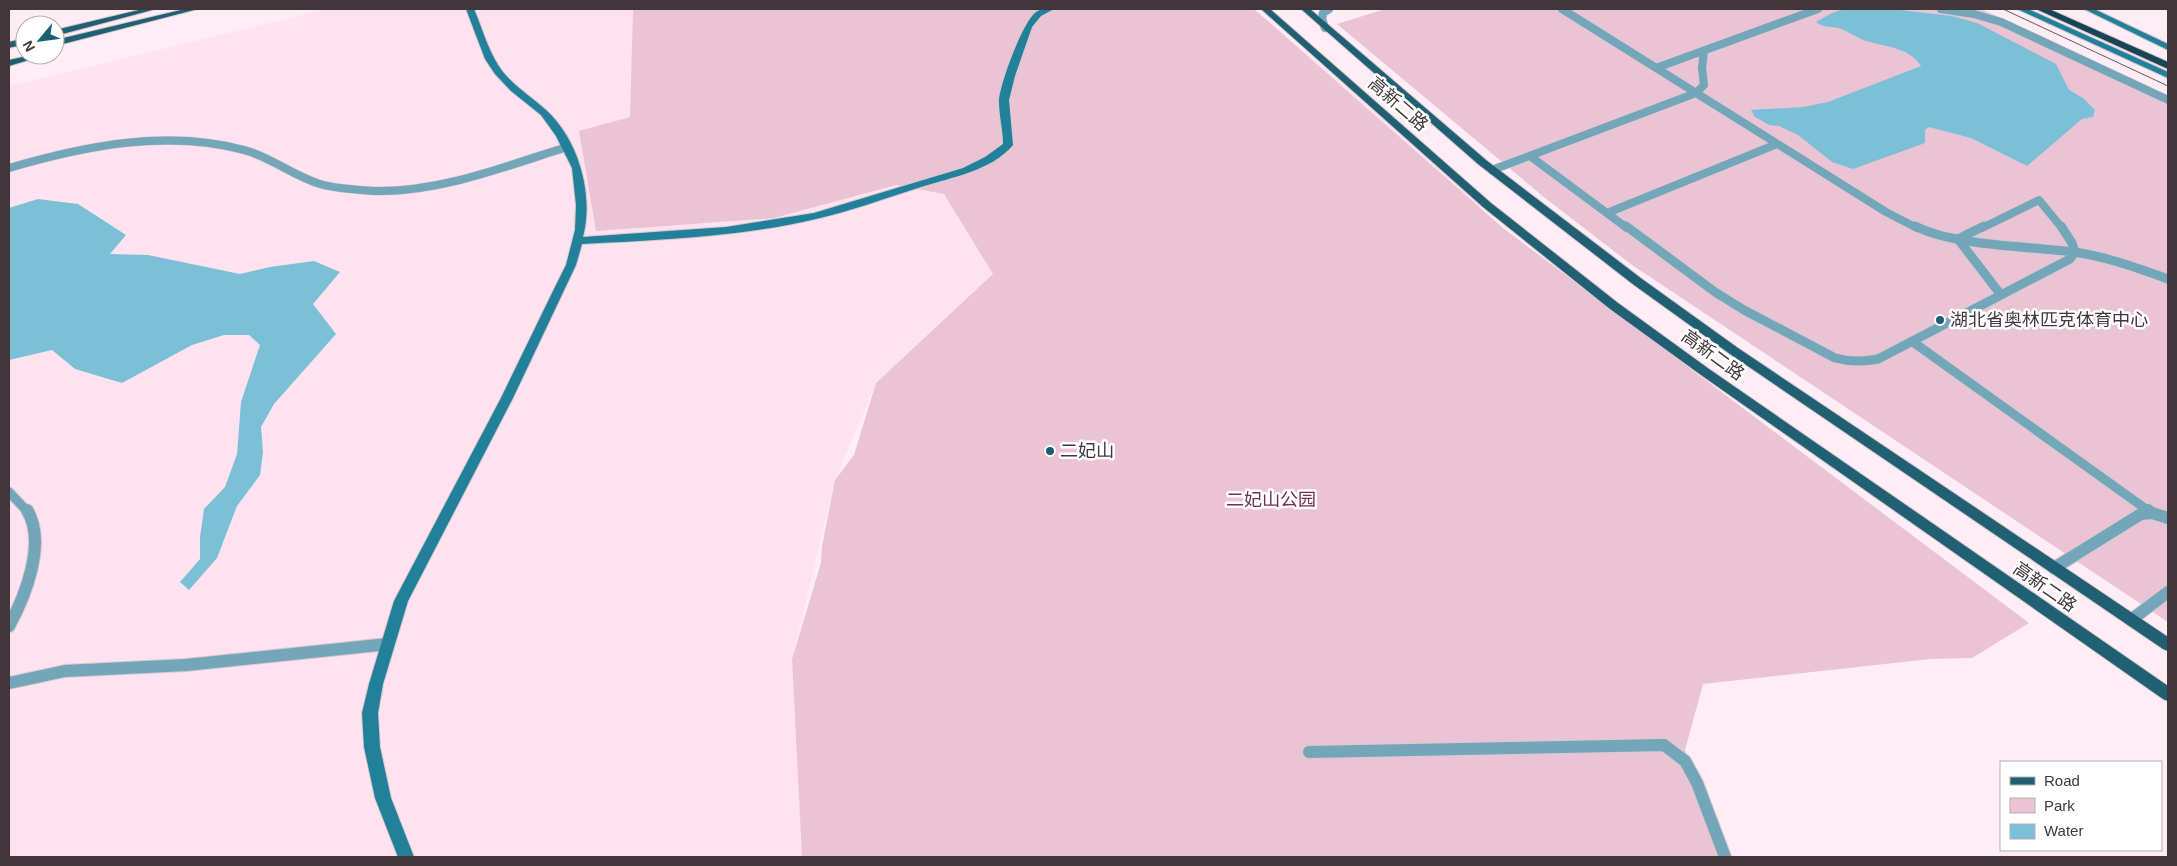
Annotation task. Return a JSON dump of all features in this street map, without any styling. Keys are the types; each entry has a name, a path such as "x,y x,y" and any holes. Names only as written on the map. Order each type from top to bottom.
{"highway":[{"path":"2041,9 2168,66"},
{"path":"2057,9 2168,58"}],"main road":[{"path":"65,31 152,9"},
{"path":"65,41 194,9"},
{"name":"高新二路","path":"1266,9 1487,205 1614,306 1705,372 2168,694"},
{"name":"高新二路","path":"1304,9 1492,170 1734,351 2168,645"}],"street":[{"path":"406,857 383,798 372,747 370,713 376,684 401,601 507,398 571,265 580,230 581,205 577,168 567,147 544,113 514,89 500,74 490,59 470,9"},
{"path":"577,241 667,237 751,227 815,216 950,174 996,156 1008,145 1004,100 1028,27 1038,14 1050,9"},
{"path":"1326,28 1322,19 1323,13 1329,9"},
{"path":"1562,9 1886,212 1918,228 1958,240 2075,252 2122,263 2168,279"},
{"path":"1656,68 1818,9"},
{"path":"1941,9 1974,14 2001,22 2168,100"},
{"path":"2021,9 2168,75"},
{"path":"2088,9 2168,47"},
{"path":"2100,9 2126,27"},
{"path":"1492,170 1696,93 1704,85 1702,68 1704,51"},
{"path":"9,168 71,152 160,142 188,142 245,150 319,184 351,189 389,190 423,187 460,179 567,147"},
{"path":"1607,213 1778,144"},
{"path":"1530,156 1715,292 1822,353 1850,362 1865,362 1878,359 1913,342 2070,259 2075,252"},
{"path":"1958,240 2040,200 2062,227 2075,252"},
{"path":"1958,240 2001,295"},
{"path":"1913,342 2152,513 2168,518"},
{"path":"9,492 21,502 31,518 34,566 24,596 9,626"},
{"path":"2054,568 2141,514 2152,513"},
{"path":"2131,620 2168,592"},
{"path":"9,683 65,671 186,665 388,644"},
{"path":"1309,752 1664,745 1684,761 1697,783 1726,857"}],"shaded area":[{"path":"328,9 1254,9 1487,205 1466,213 1077,270 876,383 835,480 792,659 802,857 9,857 9,86"}],"green space":[{"name":"二妃山公园","path":"633,9 1254,9 1503,228 2029,623 1972,658 1930,659 1703,684 1685,750 1731,857 802,857 792,659 821,563 822,546 835,480 854,455 876,383 993,274 944,194 896,185 774,218 596,231 579,131 630,117"},
{"name":"湖北省奥林匹克体育中心","path":"1385,9 1981,9 2168,95 2168,622 1632,265 1545,198 1337,24"}],"water":[{"path":"1844,9 1892,9 1952,16 1977,23 2056,64 2069,90 2083,98 2095,110 2093,117 2082,119 2027,166 1971,138 1929,127 1925,130 1925,143 1853,169 1832,162 1798,135 1779,126 1769,125 1755,117 1751,110 1803,107 1828,102 1921,66 1904,51 1866,41 1842,29 1824,26 1816,22"},
{"path":"38,199 78,204 126,235 110,254 148,255 240,274 270,267 314,261 340,272 313,304 336,334 274,404 261,427 263,452 260,475 237,506 217,558 189,590 180,582 200,559 200,537 204,509 225,487 237,454 241,402 260,345 249,335 224,335 192,345 122,383 75,369 52,350 9,360 9,208"}],"tram line":[{"path":"2003,9 2168,86"}],"place":[{"name":"湖北省奥林匹克体育中心","path":"1940,320"},
{"name":"二妃山","path":"1050,451"}]}
